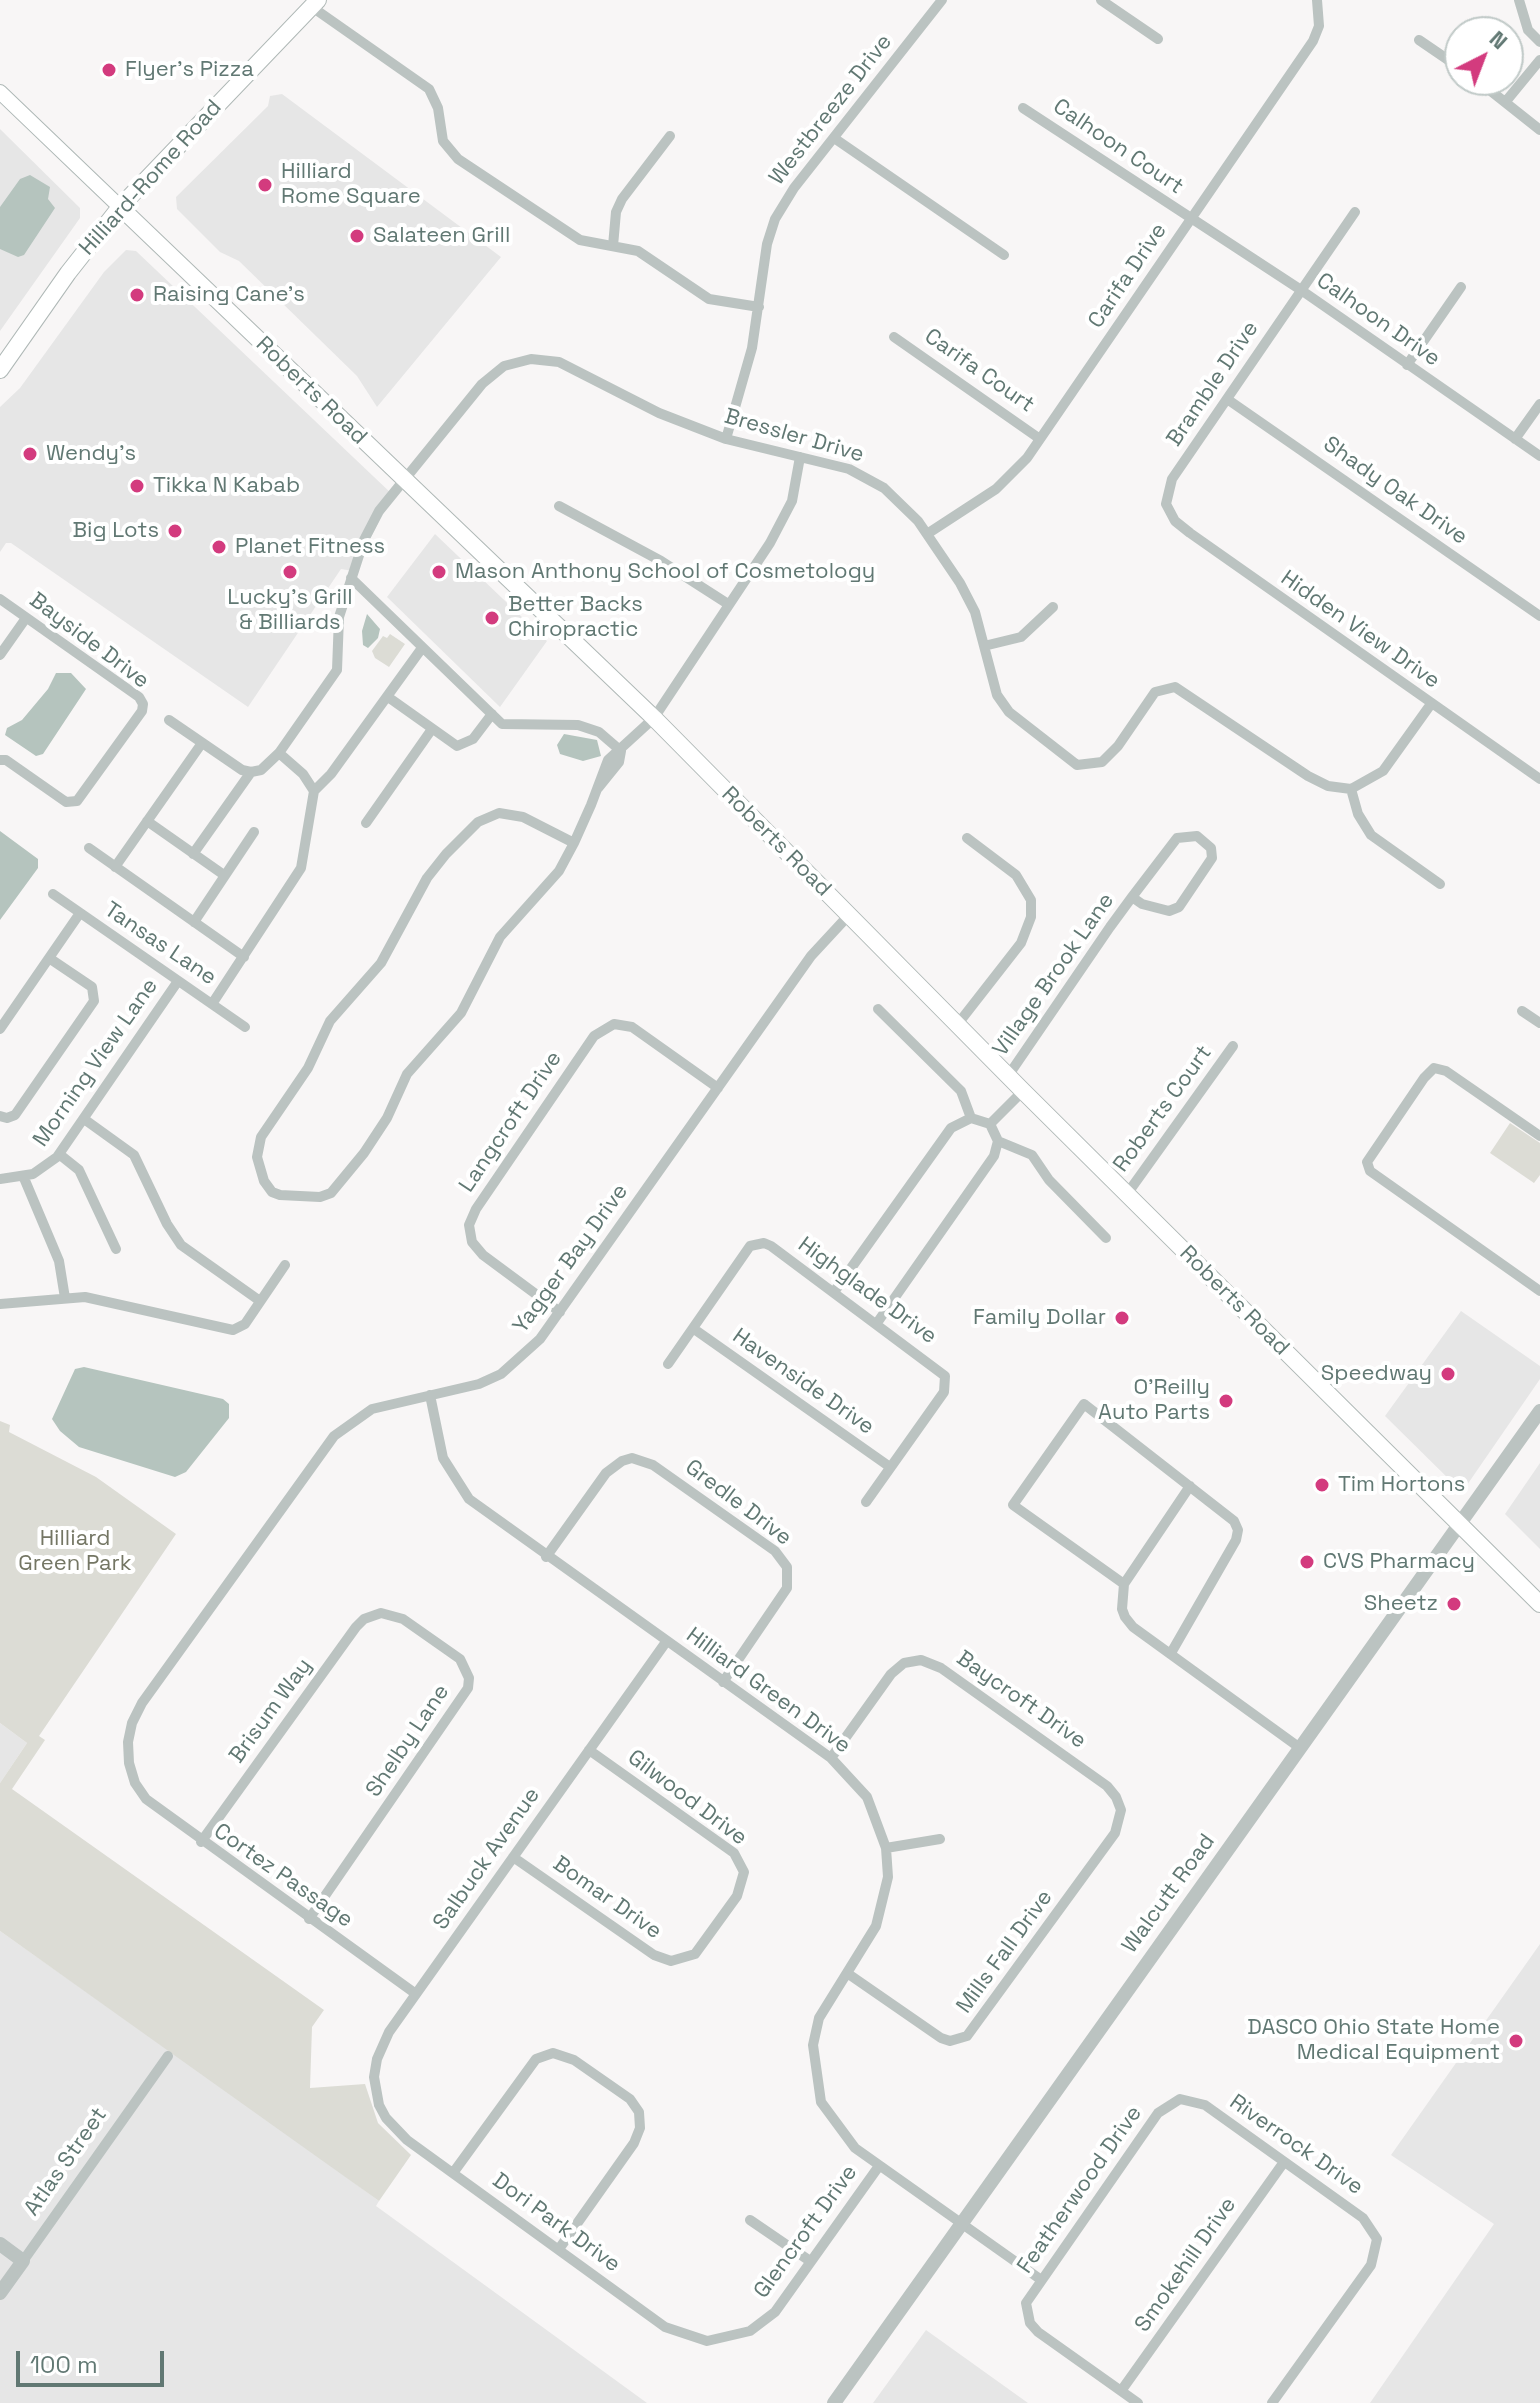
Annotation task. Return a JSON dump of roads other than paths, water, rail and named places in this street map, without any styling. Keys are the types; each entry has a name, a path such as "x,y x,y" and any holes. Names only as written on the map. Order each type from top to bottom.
{"main road":[{"name":"Hilliard-Rome Road","path":"0,370 68,273 120,207 315,3"},
{"name":"Roberts Road","path":"0,92 654,718 848,916 1540,1604"}],"street":[{"name":"Westbreeze Drive","path":"726,439 752,348 767,244 775,219 794,188 942,0"},
{"path":"1101,0 1158,39"},
{"path":"1519,0 1528,30 1540,42"},
{"path":"315,3 429,89 438,108 443,141 458,159 580,240 649,257 709,299 759,307"},
{"name":"Carifa Drive","path":"927,534 1006,481 1040,439 1313,41 1319,26 1318,3"},
{"path":"1419,40 1444,57"},
{"path":"1507,100 1540,60"},
{"path":"1501,96 1521,118 1540,130"},
{"name":"Calhoon Court","path":"1023,108 1191,220"},
{"path":"613,246 616,212 622,199 670,136"},
{"path":"834,138 1004,255"},
{"name":"Bramble Drive","path":"1166,504 1172,479 1355,212"},
{"name":"Calhoon Drive","path":"1191,220 1301,290 1540,456"},
{"path":"1407,365 1461,287"},
{"name":"Carifa Court","path":"894,337 1040,439"},
{"name":"Bressler Drive","path":"279,753 337,670 339,617 371,524 482,384 504,366 531,359 559,362 659,413 726,439 849,469 867,477 903,503 927,534 975,612 997,695 1009,712 1077,765 1099,765 1110,756 1155,692 1175,687 1308,776 1328,786 1351,789"},
{"name":"Shady Oak Drive","path":"1227,399 1540,616"},
{"path":"1515,439 1540,404"},
{"path":"574,843 523,817 499,813 478,822 446,854 427,878 381,963 330,1021 308,1068 261,1137 257,1157 264,1181 280,1195 320,1197 336,1189 387,1118 407,1074 461,1013 500,937 559,871 574,843 608,760 654,718 785,520 800,457"},
{"name":"Hidden View Drive","path":"1166,504 1175,521 1190,533 1540,779"},
{"path":"559,506 661,561 728,604"},
{"path":"351,578 507,726 588,728 621,751"},
{"name":"Bayside Drive","path":"0,599 139,697 142,711 77,801 66,802 6,760 0,760"},
{"path":"984,646 1021,637 1053,607"},
{"path":"0,655 26,618"},
{"path":"212,1004 301,868 314,791 422,648"},
{"path":"388,697 451,743 460,746 469,743 492,714"},
{"path":"1431,704 1383,771 1351,789 1358,814 1371,835 1440,884"},
{"path":"169,720 242,770 261,770 279,753 303,774 314,791"},
{"path":"366,823 432,729"},
{"path":"115,867 202,743"},
{"path":"193,854 251,772"},
{"path":"147,821 224,875"},
{"path":"194,922 254,832"},
{"name":"Village Brook Lane","path":"1008,1076 1132,897 1177,838 1191,834 1203,839 1211,848 1212,858 1179,907 1169,911 1142,904 1132,897"},
{"path":"957,1025 1021,943 1031,917 1031,900 1016,875 967,838"},
{"path":"89,848 244,957"},
{"name":"Tansas Lane","path":"53,894 245,1027"},
{"path":"0,1029 80,913"},
{"name":"Yagger Bay Drive","path":"135,1783 128,1742 142,1703 319,1454 334,1436 372,1409 479,1384 501,1374 522,1358 560,1312 811,956 848,916"},
{"path":"0,1116 7,1118 15,1115 94,1001 92,987 49,958"},
{"name":"Morning View Lane","path":"24,1178 41,1171 59,1154 178,981"},
{"path":"878,1009 961,1091 971,1118"},
{"path":"1522,1011 1540,1023"},
{"name":"Langcroft Drive","path":"560,1312 483,1255 472,1242 469,1225 476,1209 594,1036 614,1024 640,1031 718,1088"},
{"name":"Roberts Court","path":"1127,1194 1233,1046"},
{"path":"1540,1136 1446,1071 1434,1068 1371,1152 1367,1167 1540,1291"},
{"path":"990,1124 1023,1091"},
{"path":"834,1292 951,1128 971,1118 990,1124 998,1141 994,1156 877,1323"},
{"path":"84,1119 134,1155 172,1234 181,1245 260,1301"},
{"path":"998,1141 1032,1155 1049,1180 1106,1238"},
{"path":"59,1154 79,1170 116,1249"},
{"path":"0,1179 24,1178 59,1261 65,1298"},
{"name":"Highglade Drive","path":"694,1329 750,1246 764,1243 771,1246 940,1369 947,1384 944,1392 890,1467"},
{"path":"0,1304 85,1297 233,1330 245,1324 285,1265"},
{"path":"668,1364 694,1329"},
{"name":"Havenside Drive","path":"694,1329 890,1467"},
{"name":"Hilliard Green Drive","path":"430,1395 443,1458 453,1479 487,1515 831,1758 867,1797 886,1848 888,1877 884,1904 876,1926 819,2018 813,2045 814,2073 821,2102 837,2128 855,2148 1040,2279"},
{"path":"1124,1584 1013,1505 1084,1404 1234,1521 1238,1530 1236,1540 1171,1653"},
{"name":"Walcutt Road","path":"834,2403 1540,1411"},
{"name":"Gredle Drive","path":"546,1557 606,1473 627,1459 640,1459 653,1465 775,1551 787,1567 787,1588 723,1682"},
{"path":"866,1502 890,1467"},
{"path":"1190,1486 1124,1584 1122,1609 1128,1622 1300,1748"},
{"name":"Brisum Way","path":"201,1842 356,1627 364,1619 381,1613"},
{"name":"Shelby Lane","path":"309,1919 468,1688 469,1678 460,1659 403,1619 381,1613"},
{"name":"Salbuck Avenue","path":"382,2111 375,2090 377,2059 389,2032 666,1642"},
{"name":"Baycroft Drive","path":"831,1758 891,1674 904,1663 921,1660 941,1668 1107,1786 1121,1810"},
{"name":"Gilwood Drive","path":"589,1750 734,1853 740,1862 743,1883 737,1896 701,1947 682,1960"},
{"name":"Cortez Passage","path":"135,1783 162,1814 416,1994"},
{"name":"Mills Fall Drive","path":"847,1973 941,2038 950,2041 967,2036 1115,1833 1121,1810"},
{"path":"886,1848 940,1839"},
{"name":"Bomar Drive","path":"513,1857 654,1955 663,1960 682,1960"},
{"path":"453,2173 527,2068 547,2054 561,2054 574,2060 630,2099 641,2119 634,2143 559,2249"},
{"name":"Atlas Street","path":"0,2293 168,2056"},
{"name":"Riverrock Drive","path":"1180,2099 1205,2105 1363,2218 1377,2239 1371,2265 1272,2403"},
{"name":"Featherwood Drive","path":"1121,2391 1038,2332 1027,2313 1026,2303 1158,2113 1180,2099"},
{"name":"Dori Park Drive","path":"382,2111 407,2140 665,2327 692,2338 721,2341"},
{"name":"Smokehill Drive","path":"1121,2391 1284,2162"},
{"name":"Glencroft Drive","path":"721,2341 750,2331 764,2322 879,2166"},
{"path":"750,2220 810,2261"},
{"path":"0,2244 23,2261"},
{"path":"1121,2391 1138,2403"}],"place":[{"name":"Flyer's Pizza","path":"109,70"},
{"name":"Hilliard Rome Square","path":"265,185"},
{"name":"Salateen Grill","path":"357,236"},
{"name":"Raising Cane's","path":"137,295"},
{"name":"Wendy's","path":"30,454"},
{"name":"Tikka N Kabab","path":"137,486"},
{"name":"Big Lots","path":"175,531"},
{"name":"Planet Fitness","path":"219,547"},
{"name":"Lucky's Grill & Billiards","path":"290,572"},
{"name":"Mason Anthony School of Cosmetology","path":"439,572"},
{"name":"Better Backs Chiropractic","path":"492,618"},
{"name":"Family Dollar","path":"1122,1318"},
{"name":"Speedway","path":"1448,1374"},
{"name":"O'Reilly Auto Parts","path":"1226,1401"},
{"name":"Tim Hortons","path":"1322,1485"},
{"name":"CVS Pharmacy","path":"1307,1562"},
{"name":"Sheetz","path":"1454,1604"},
{"name":"DASCO Ohio State Home Medical Equipment","path":"1516,2041"}],"park label":[{"name":"Hilliard Green Park","path":"75,1552"}]}
